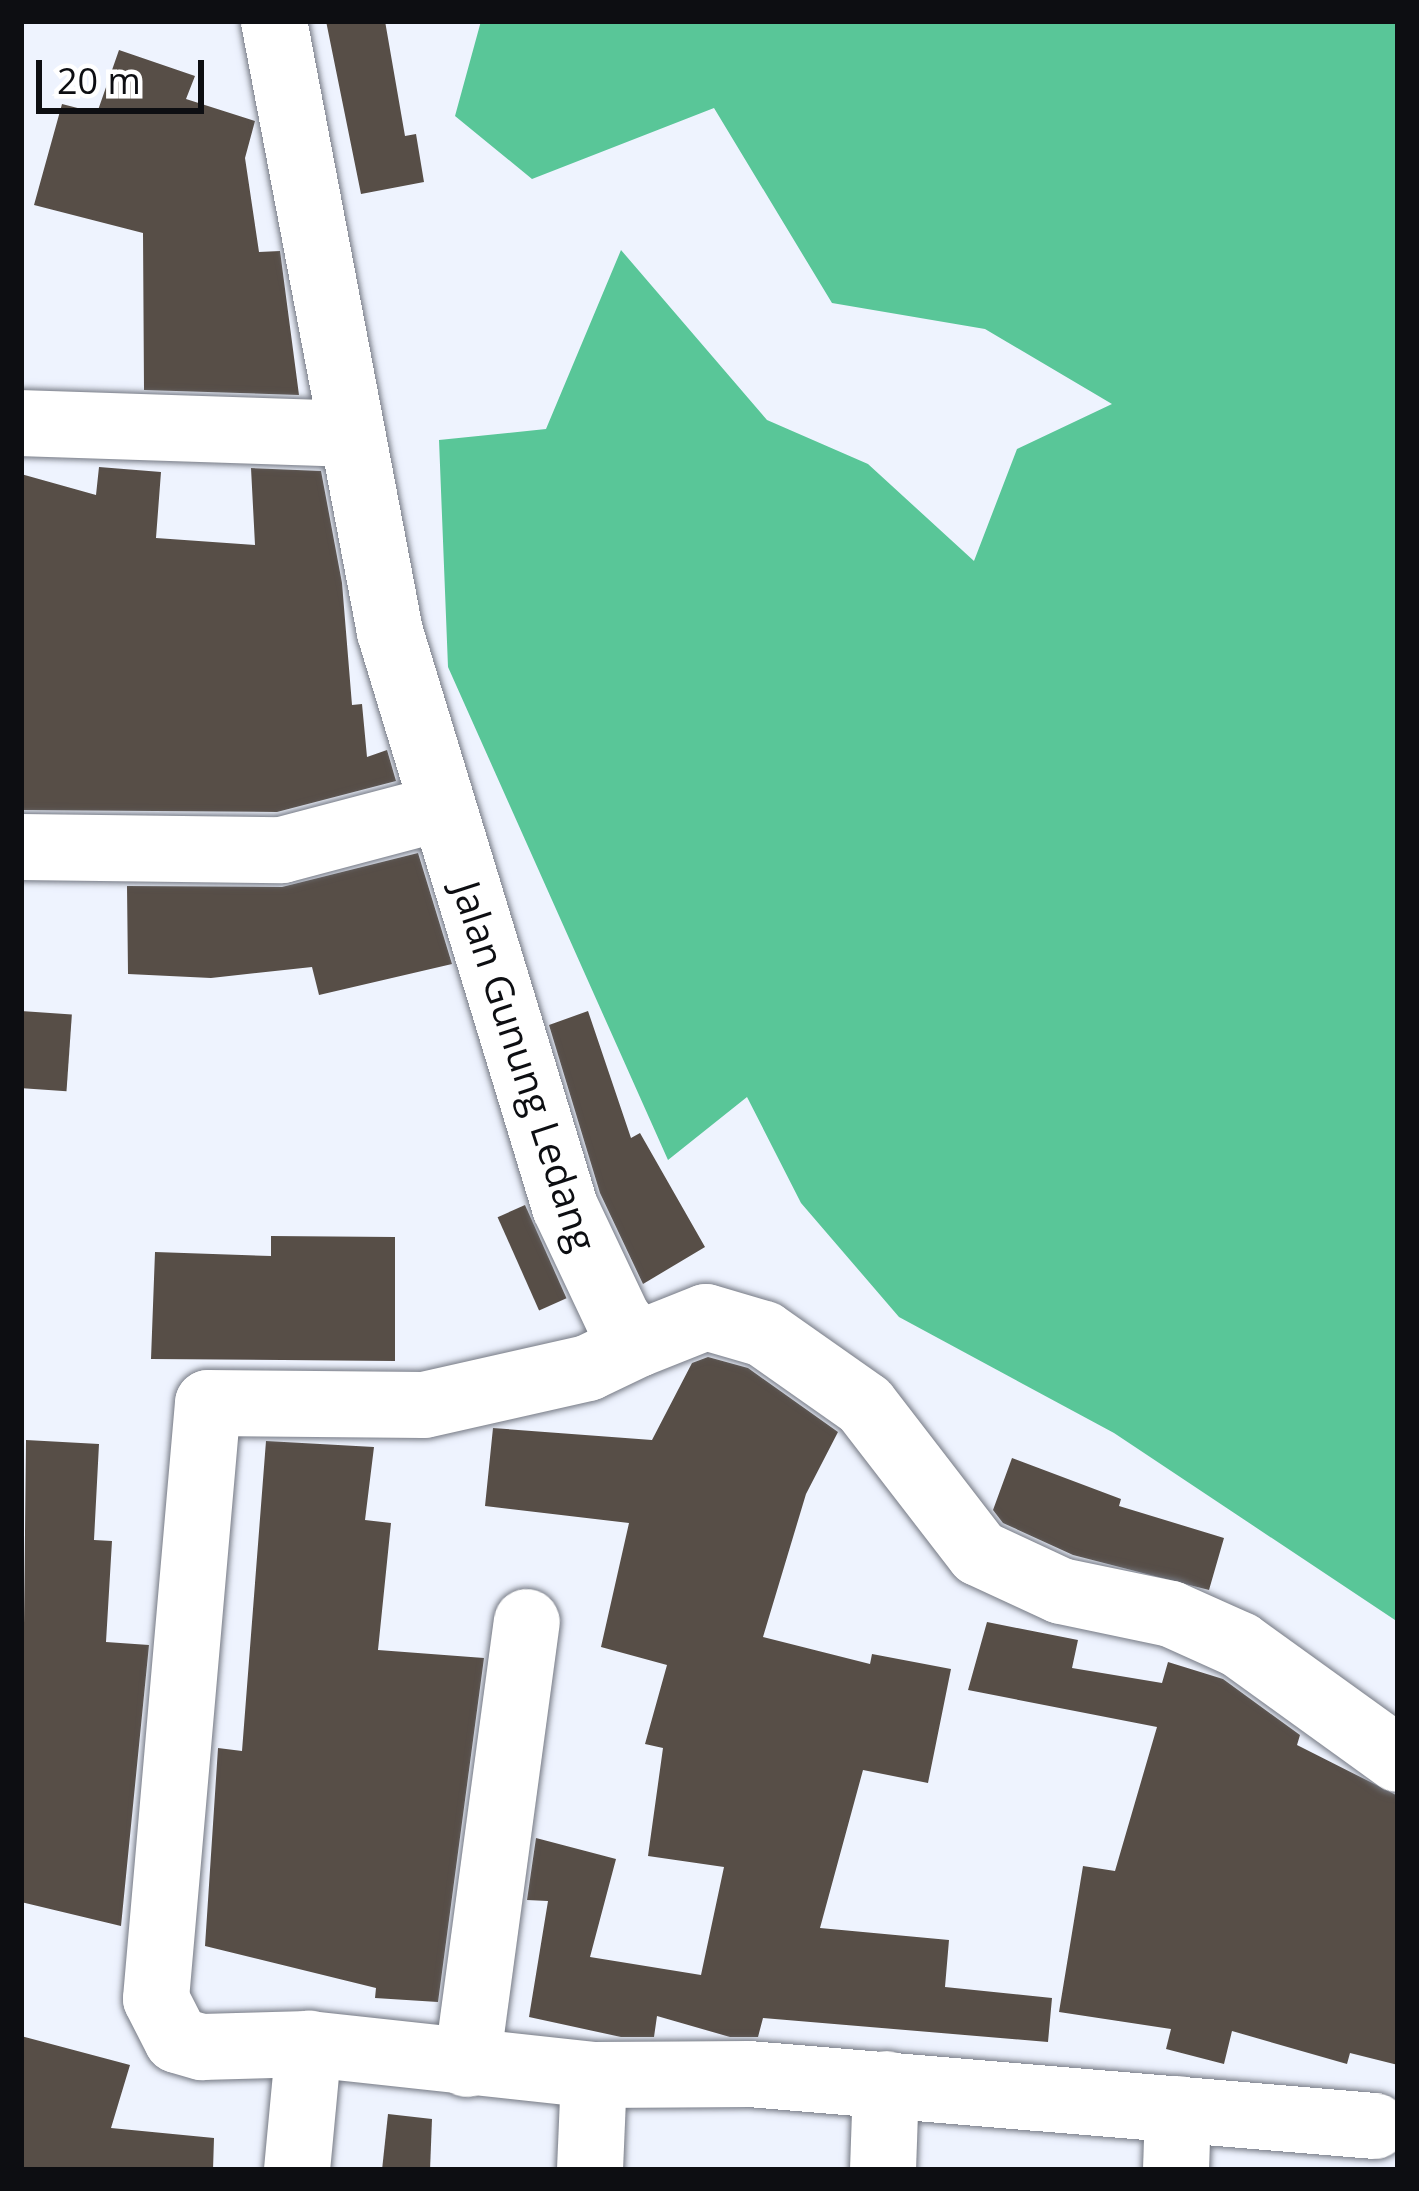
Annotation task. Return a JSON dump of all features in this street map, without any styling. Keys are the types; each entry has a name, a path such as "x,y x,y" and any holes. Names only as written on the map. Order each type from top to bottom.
{"street":[{"name":"Jalan Gunung Ledang","path":"274,21 390,632 565,1208 602,1292 638,1343"},
{"path":"21,423 351,434"},
{"path":"21,847 282,850 442,808"},
{"path":"1375,2126 1177,2140 886,2084 594,2075 309,2044 202,2047 177,2040 156,1999 208,1403 424,1405 588,1368 706,1317 764,1334 865,1405 980,1553 1061,1591 1171,1614 1240,1645 1398,1759"},
{"path":"467,2064 527,1622"},
{"path":"298,2170 309,2044"},
{"path":"590,2170 594,2075"},
{"path":"883,2170 886,2084"}],"green space":[{"path":"481,21 1398,21 1398,1622 1114,1433 899,1317 801,1203 747,1097 668,1160 448,667 439,440 546,429 621,250 767,420 868,464 974,561 1017,449 1112,404 985,329 832,303 714,108 532,179 455,116"}],"building":[{"path":"326,21 385,21 405,136 416,134 424,182 361,194"},
{"path":"119,50 195,76 186,99 255,121 245,158 259,252 280,251 299,395 144,390 143,233 34,205 62,104 97,113"},
{"path":"99,467 161,472 156,538 255,545 251,468 321,471 342,583 352,705 362,704 367,757 387,750 396,781 277,812 21,810 21,474 96,495"},
{"path":"418,853 452,964 319,995 312,967 211,978 128,974 127,886 282,887"},
{"path":"21,1011 72,1015 67,1091 21,1088"},
{"path":"588,1011 631,1138 640,1133 705,1247 643,1284 600,1193 549,1025"},
{"path":"525,1205 566,1298 539,1310 498,1217"},
{"path":"271,1236 395,1237 395,1361 151,1359 155,1252 271,1256"},
{"path":"708,1357 748,1368 838,1432 806,1494 763,1637 870,1664 872,1654 951,1669 928,1783 863,1770 820,1928 949,1940 945,1987 1052,1998 1048,2042 763,2018 758,2037 730,2037 657,2016 654,2037 621,2037 529,2017 548,1901 527,1900 536,1838 616,1859 590,1957 701,1975 724,1867 648,1856 663,1748 645,1744 667,1665 601,1647 629,1523 485,1506 493,1428 652,1440 692,1363"},
{"path":"26,1440 99,1444 94,1540 112,1541 106,1642 149,1645 121,1926 21,1902"},
{"path":"266,1441 374,1447 365,1520 391,1523 378,1650 484,1658 438,2002 375,1998 376,1988 205,1946 218,1748 242,1751"},
{"path":"1012,1458 1121,1499 1119,1506 1224,1538 1209,1590 1073,1555 1003,1523 993,1510"},
{"path":"987,1622 1078,1640 1072,1668 1162,1683 1168,1662 1223,1679 1300,1735 1297,1745 1398,1796 1398,2065 1350,2053 1347,2064 1232,2031 1224,2064 1166,2049 1171,2029 1059,2012 1083,1866 1115,1871 1157,1727 968,1690"},
{"path":"21,2036 130,2065 111,2128 214,2138 213,2170 21,2170"},
{"path":"388,2114 432,2119 430,2170 382,2170"}]}
